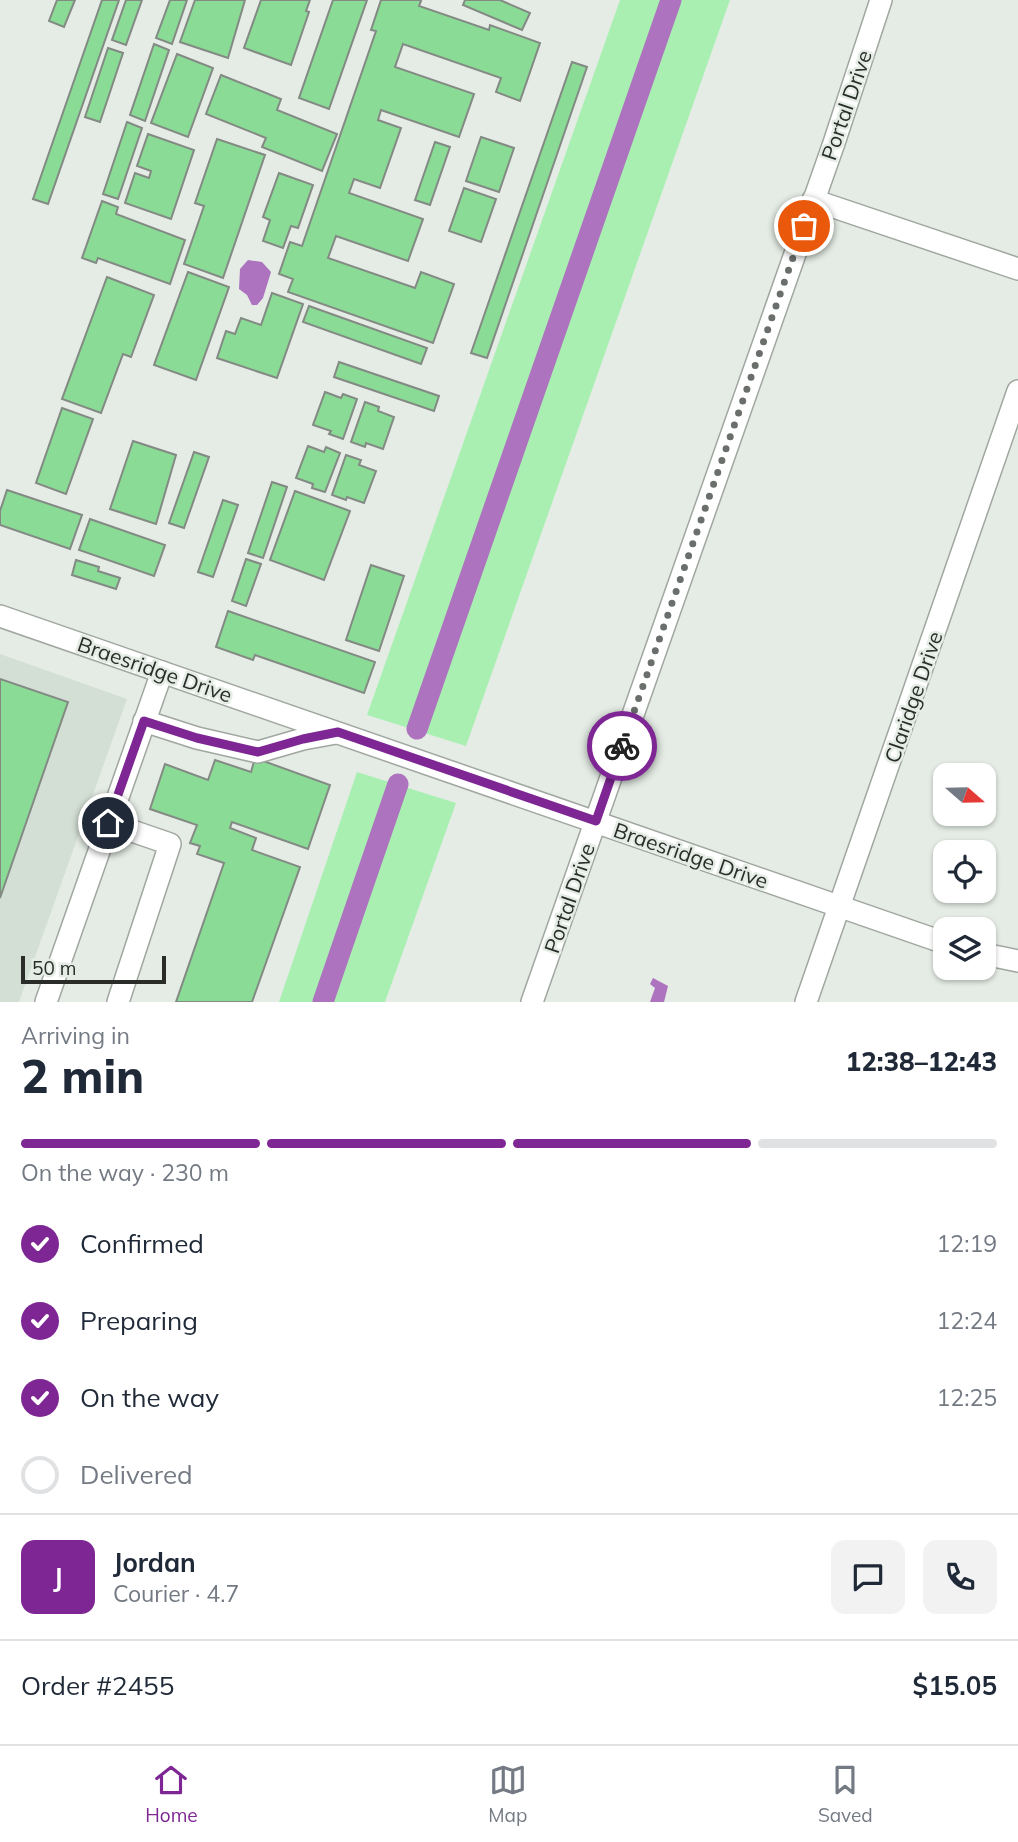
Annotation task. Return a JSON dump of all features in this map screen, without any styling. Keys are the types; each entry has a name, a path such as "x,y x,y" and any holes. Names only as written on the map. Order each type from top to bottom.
{"street":[{"name":"Portal Drive","path":"533,1002 881,0"},
{"path":"813,200 1018,269"},
{"name":"Claridge Drive","path":"806,1002 1018,391"},
{"name":"Braesridge Drive","path":"0,616 933,939"},
{"path":"46,1002 162,672"},
{"path":"144,721 197,738 258,752 338,732"},
{"path":"108,823 170,844 118,1002"},
{"path":"996,956 1018,961"}],"shaded area":[{"path":"248,260 262,262 271,272 263,298 257,305 252,305 247,295 239,289 240,269"},
{"path":"0,654 127,699 19,1002 0,1002"},
{"path":"653,978 668,986 664,1002 650,1002 655,988 650,984"}],"green space":[{"path":"620,0 730,0 466,746 367,715"},
{"path":"357,772 456,803 385,1002 279,1002"}],"building":[{"path":"57,0 75,0 64,27 49,21"},
{"path":"102,0 119,0 48,204 33,199"},
{"path":"126,0 142,0 126,45 112,40"},
{"path":"170,0 187,0 172,44 156,38"},
{"path":"195,0 245,0 228,58 180,42"},
{"path":"261,0 310,0 306,11 309,12 291,65 244,48"},
{"path":"333,0 367,0 329,109 299,98"},
{"path":"381,0 419,0 419,6 489,30 490,25 540,43 520,101 496,92 501,78 403,44 395,67 474,94 459,137 381,110 378,120 401,128 380,188 354,179 349,193 423,219 408,261 336,236 328,258 415,288 421,272 454,284 433,343 288,292 293,279 279,274 290,242 302,246 376,31 371,30"},
{"path":"465,0 500,0 530,13 522,30 463,5"},
{"path":"154,44 169,50 145,121 130,115"},
{"path":"108,48 123,53 100,122 85,117"},
{"path":"177,54 213,68 188,137 151,123"},
{"path":"572,62 587,67 487,358 471,353"},
{"path":"221,75 281,99 277,110 337,134 322,171 262,147 266,138 206,114"},
{"path":"127,122 142,128 118,199 103,194"},
{"path":"148,134 194,150 171,219 125,203 135,173 149,178 151,171 137,166"},
{"path":"481,137 514,148 499,192 466,181"},
{"path":"217,139 265,155 223,278 184,264 204,206 195,203"},
{"path":"435,142 450,147 430,205 415,200"},
{"path":"279,173 313,185 298,228 291,226 283,248 263,241 270,220 263,217"},
{"path":"464,188 496,199 481,242 449,231"},
{"path":"102,201 118,207 116,214 185,240 170,284 98,258 96,263 82,258"},
{"path":"188,272 229,287 196,380 154,365"},
{"path":"107,277 154,295 131,357 123,354 101,413 62,399"},
{"path":"272,293 303,304 277,378 217,358 226,331 235,334 241,318 261,325"},
{"path":"309,306 427,348 421,364 303,322"},
{"path":"339,362 439,396 434,411 334,377"},
{"path":"325,392 341,398 343,394 357,399 343,439 329,434 331,431 313,425"},
{"path":"365,402 394,417 383,449 366,443 365,447 351,442"},
{"path":"62,408 93,419 66,494 36,483"},
{"path":"133,441 176,455 156,524 110,509"},
{"path":"308,446 324,452 326,447 340,453 325,492 296,478"},
{"path":"194,452 209,457 184,528 169,523"},
{"path":"346,455 361,460 359,465 376,471 364,503 332,495"},
{"path":"272,482 287,487 263,558 248,553"},
{"path":"7,490 82,515 70,549 0,525 0,511"},
{"path":"295,491 350,511 324,580 270,560"},
{"path":"223,500 238,505 213,577 198,572"},
{"path":"90,519 165,545 154,576 79,550"},
{"path":"246,559 261,564 246,606 232,601"},
{"path":"76,560 99,567 98,571 120,578 116,589 72,575"},
{"path":"371,565 404,576 379,651 346,640"},
{"path":"228,611 375,662 364,693 255,655 253,660 216,647"},
{"path":"0,679 68,702 0,898"},
{"path":"255,758 330,785 308,849 232,822 230,828 256,838 252,850 300,867 252,1002 176,1002 224,863 197,854 200,846 190,843 197,825 150,809 165,764 208,780 215,760 251,772"}],"waterway":[{"path":"417,729 671,0"},
{"path":"323,1002 398,784"}],"way so far":[{"path":"622,746 804,226"}],"route":[{"path":"108,823 144,721 197,738 258,752 338,732 596,821 622,746"}]}
